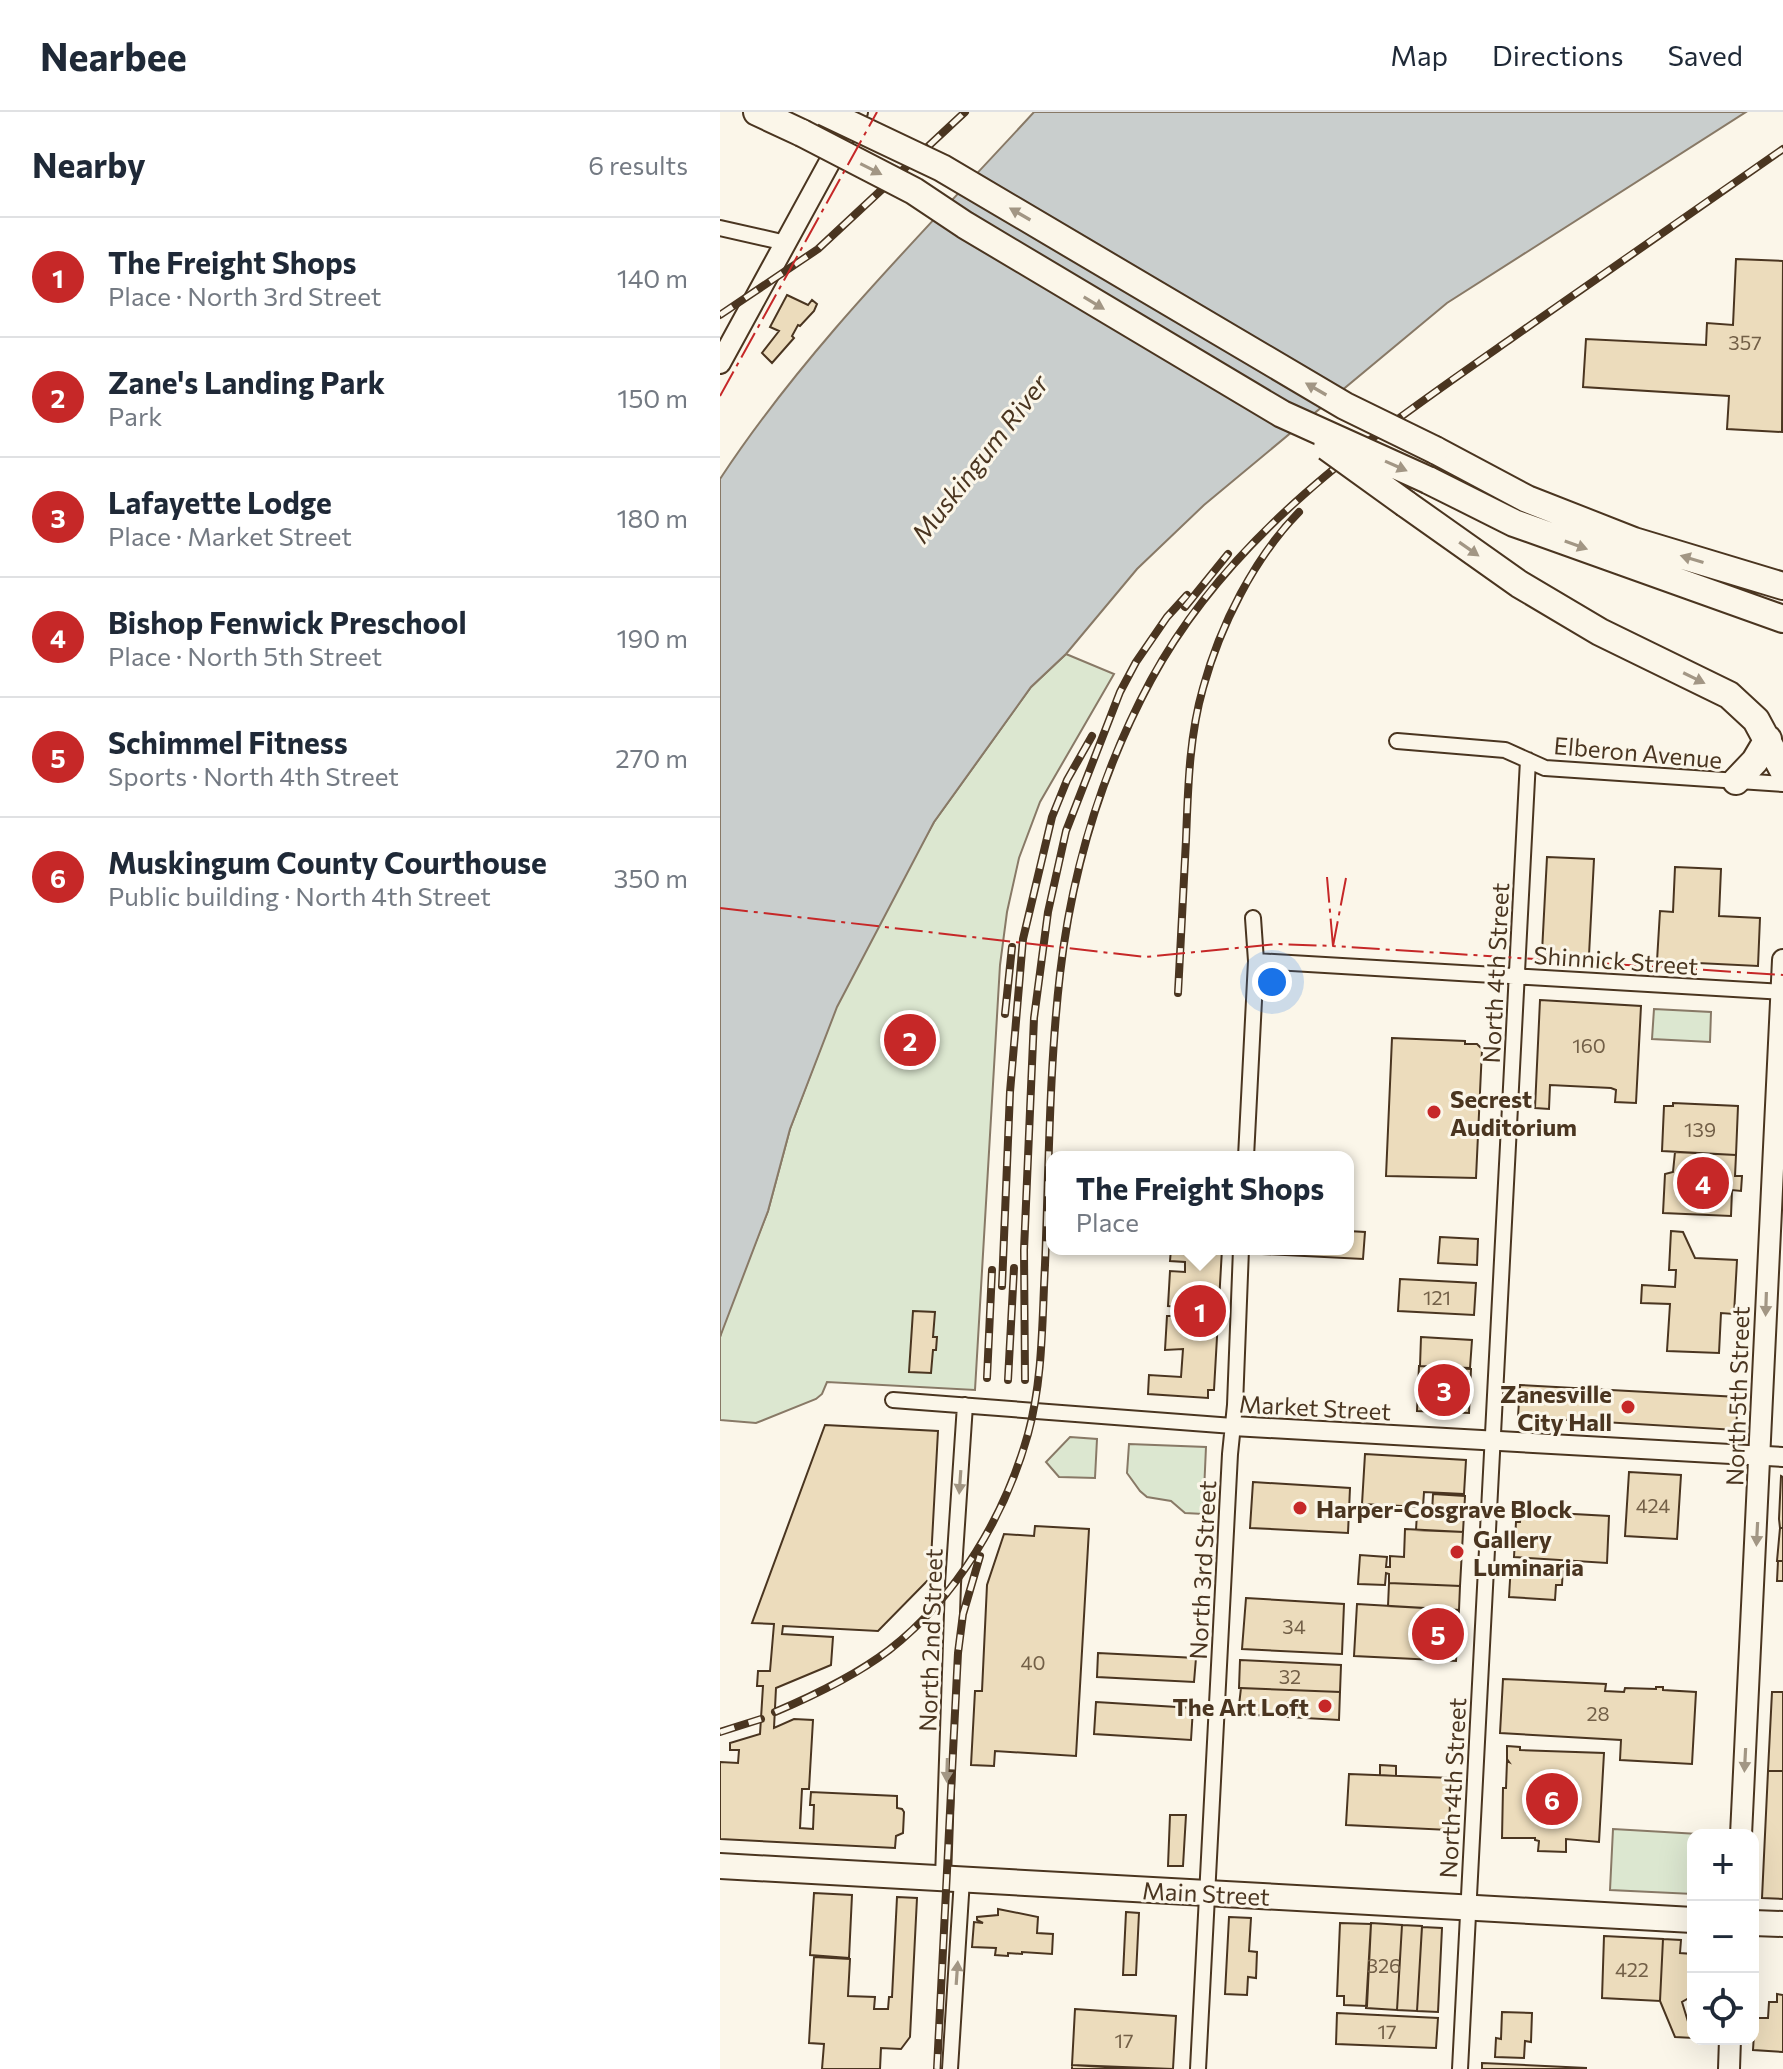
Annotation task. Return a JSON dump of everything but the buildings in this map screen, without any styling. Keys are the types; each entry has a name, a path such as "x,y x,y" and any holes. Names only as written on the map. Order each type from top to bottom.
{"highway":[{"path":"757,112 914,191 965,225 1282,414 1519,584 1600,632 1729,695 1756,720 1783,770"},
{"path":"824,112 942,168 1345,406 1527,499 1634,541 1775,584"},
{"path":"1282,414 1514,523 1772,615"},
{"path":"1736,781 1755,761 1768,739"}],"main road":[{"path":"720,363 857,112"},
{"name":"North 5th Street","path":"1741,1829 1783,960"},
{"name":"Main Street","path":"720,1866 1687,1920"},
{"path":"1759,1923 1783,1924"},
{"path":"1729,2069 1730,2045"}],"street":[{"path":"720,228 786,243"},
{"name":"Elberon Avenue","path":"1397,741 1505,750 1545,768 1783,784"},
{"name":"North 4th Street","path":"1460,2069 1528,760"},
{"path":"1246,1151 1256,961 1253,918"},
{"name":"Shinnick Street","path":"1256,961 1782,992"},
{"name":"North 3rd Street","path":"1198,2069 1241,1255"},
{"name":"Market Street","path":"893,1400 1233,1426 1783,1457"},
{"name":"North 2nd Street","path":"950,2069 953,1584 965,1405"}],"green space":[{"path":"1066,654 1114,674 1040,802 1019,858 1007,912 1000,965 975,1390 827,1382 816,1399 756,1423 720,1420 720,1337 724,1322 768,1211 790,1129 836,1007 934,822 1031,687"},
{"path":"1654,1009 1711,1012 1710,1042 1652,1039"},
{"path":"1070,1437 1097,1439 1095,1478 1059,1477 1046,1462"},
{"path":"1129,1444 1206,1447 1203,1514 1185,1513 1171,1501 1147,1497 1140,1491 1127,1473"},
{"path":"1613,1829 1687,1833 1687,1894 1610,1890"}],"water":[{"name":"Muskingum River","path":"1034,112 1746,112 1447,303 1204,505 1137,569 1066,654 1031,687 934,822 837,1007 790,1129 768,1211 720,1337 720,479 754,430 830,335"}],"railway":[{"path":"720,315 818,249 965,112"},
{"path":"1049,1151 1060,974 1081,859 1117,750 1151,680 1184,626 1222,577 1265,531 1359,448 1783,149"},
{"path":"1178,993 1189,782 1198,707 1210,665 1240,594 1267,550 1299,512"},
{"path":"1185,607 1228,554"},
{"path":"1025,1380 1024,1250 1034,1018 1048,912 1066,831 1120,692 1167,617 1187,595"},
{"path":"1002,1286 1010,1092 1023,939 1052,817 1067,780 1092,736"},
{"path":"1005,1014 1012,947"},
{"path":"775,1712 820,1692 862,1668 914,1629 957,1580 992,1524 1018,1465 1033,1413 1042,1329 1046,1224"},
{"path":"1008,1380 1014,1268"},
{"path":"987,1378 992,1270"},
{"path":"937,2069 958,1653 963,1614 980,1556"},
{"path":"720,1732 761,1719"}],"power":[{"path":"720,396 877,112"},
{"path":"720,908 1145,957 1278,944 1333,946 1327,877"},
{"path":"1346,878 1333,946 1783,975"}],"place":[{"name":"Zane's Landing Park","path":"910,1040"},
{"name":"Secrest Auditorium","path":"1434,1112"},
{"name":"Bishop Fenwick Preschool","path":"1703,1183"},
{"name":"The Freight Shops","path":"1200,1311"},
{"name":"Lafayette Lodge","path":"1444,1390"},
{"name":"Zanesville City Hall","path":"1628,1407"},
{"name":"Harper-Cosgrave Block","path":"1300,1508"},
{"name":"Gallery Luminaria","path":"1457,1552"},
{"name":"Schimmel Fitness","path":"1438,1634"},
{"name":"The Art Loft","path":"1325,1706"},
{"name":"Muskingum County Courthouse","path":"1552,1799"}]}
